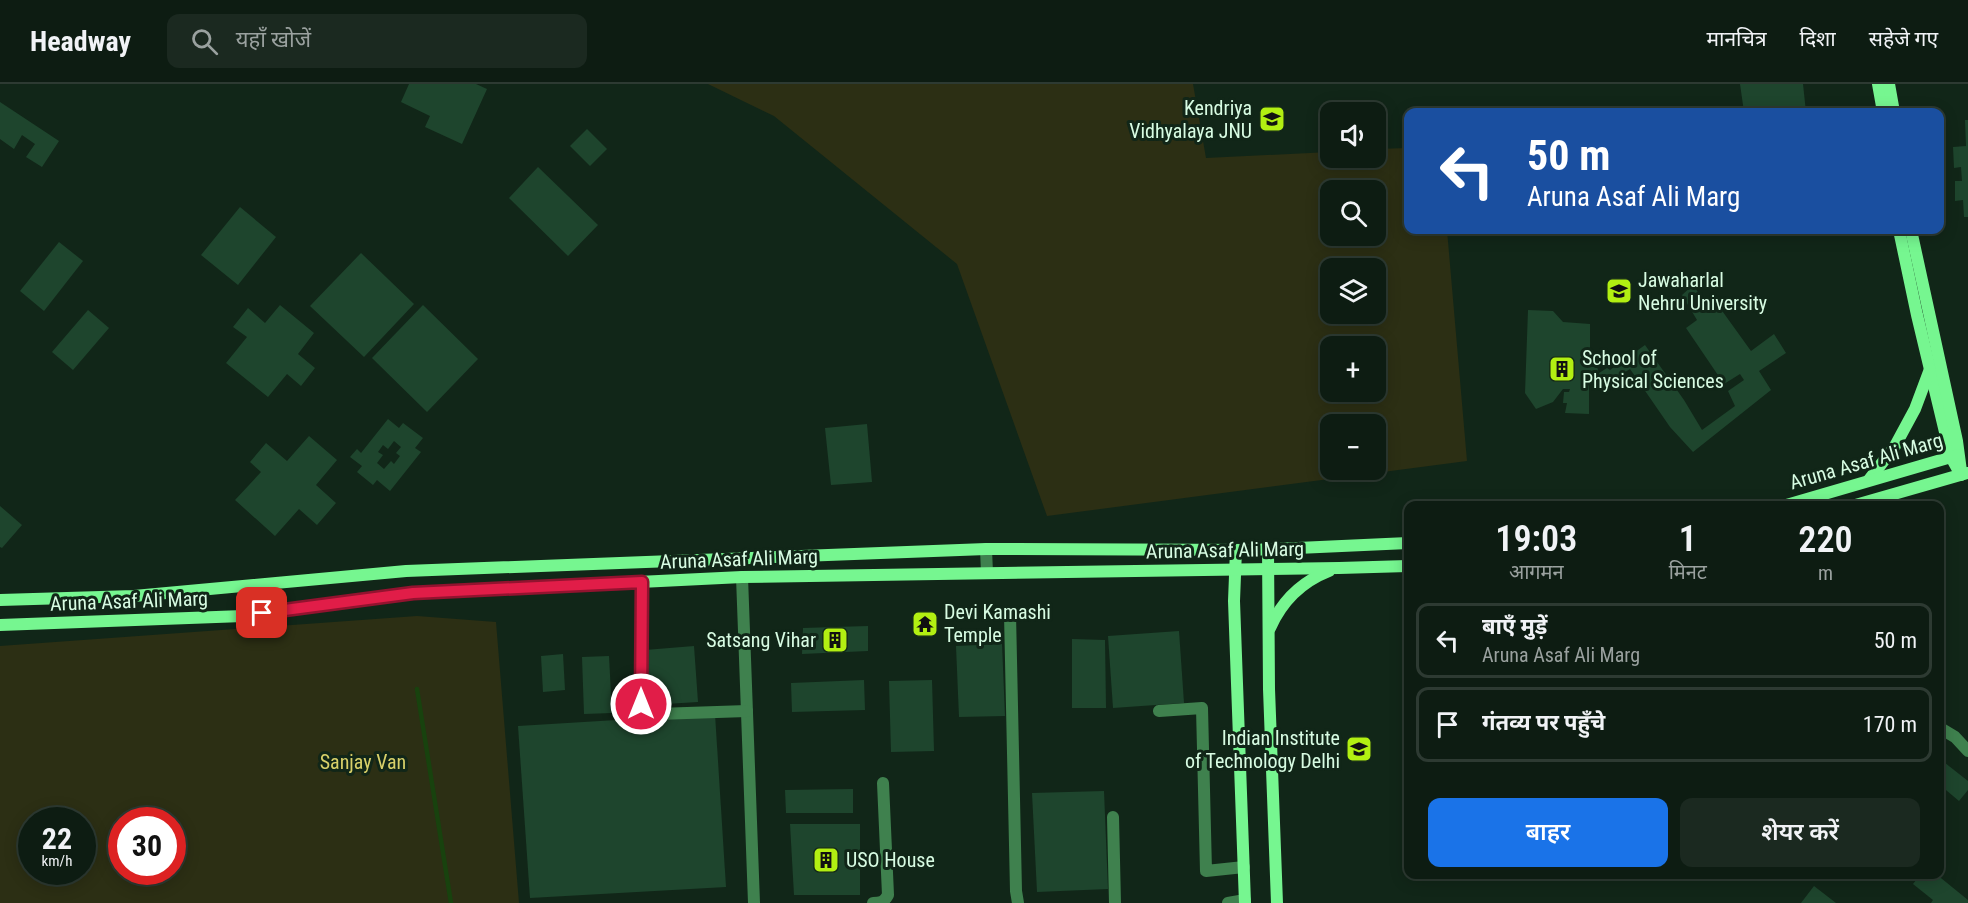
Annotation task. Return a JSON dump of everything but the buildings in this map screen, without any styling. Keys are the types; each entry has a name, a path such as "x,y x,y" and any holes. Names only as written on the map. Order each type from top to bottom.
{"main road":[{"path":"1878,84 1882,108"},
{"path":"1890,84 1893,108"},
{"path":"1900,234 1930,368 1960,455"},
{"path":"1912,234 1965,474"},
{"path":"1869,480 1895,446 1910,418 1930,368"},
{"name":"Aruna Asaf Ali Marg","path":"1800,501 1960,455"},
{"name":"Aruna Asaf Ali Marg","path":"1870,501 1965,474"},
{"name":"Aruna Asaf Ali Marg","path":"0,600 134,596 406,571 986,549 1236,550 1404,543"},
{"path":"1268,549 1269,688 1276,903"},
{"path":"1236,550 1233,601 1245,901"},
{"name":"Aruna Asaf Ali Marg","path":"0,625 243,616 413,593 742,577 1404,566"},
{"path":"1270,629 1281,608 1296,590 1316,576 1339,568"}],"street":[{"path":"986,549 987,573"},
{"path":"742,577 754,903"},
{"path":"642,582 641,704 643,709 657,714 747,711"},
{"path":"1010,614 1018,903"},
{"path":"1159,711 1202,708 1206,871 1244,867"},
{"path":"1944,731 1968,751"},
{"path":"873,903 881,903 888,895 883,783"},
{"path":"1113,817 1115,903"},
{"path":"1228,903 1245,901"}],"green space":[{"path":"708,84 1193,84 1206,158 1320,152 1320,168 1386,168 1386,149 1404,148 1404,234 1447,234 1467,461 1386,472 1386,414 1320,414 1320,480 1322,480 1047,516 957,264 774,116"},
{"name":"Sanjay Van","path":"417,616 496,622 519,903 0,903 0,646"}],"waterway":[{"path":"417,689 451,903"}],"place":[{"name":"Kendriya Vidhyalaya JNU","path":"1272,119"},
{"name":"Jawaharlal Nehru University","path":"1619,291"},
{"name":"School of Physical Sciences","path":"1562,369"},
{"name":"Devi Kamashi Temple","path":"925,624"},
{"name":"Satsang Vihar","path":"835,640"},
{"name":"Indian Institute of Technology Delhi","path":"1359,749"},
{"name":"USO House","path":"826,860"}],"route":[{"path":"262,613 413,593 642,582 641,704"}]}
